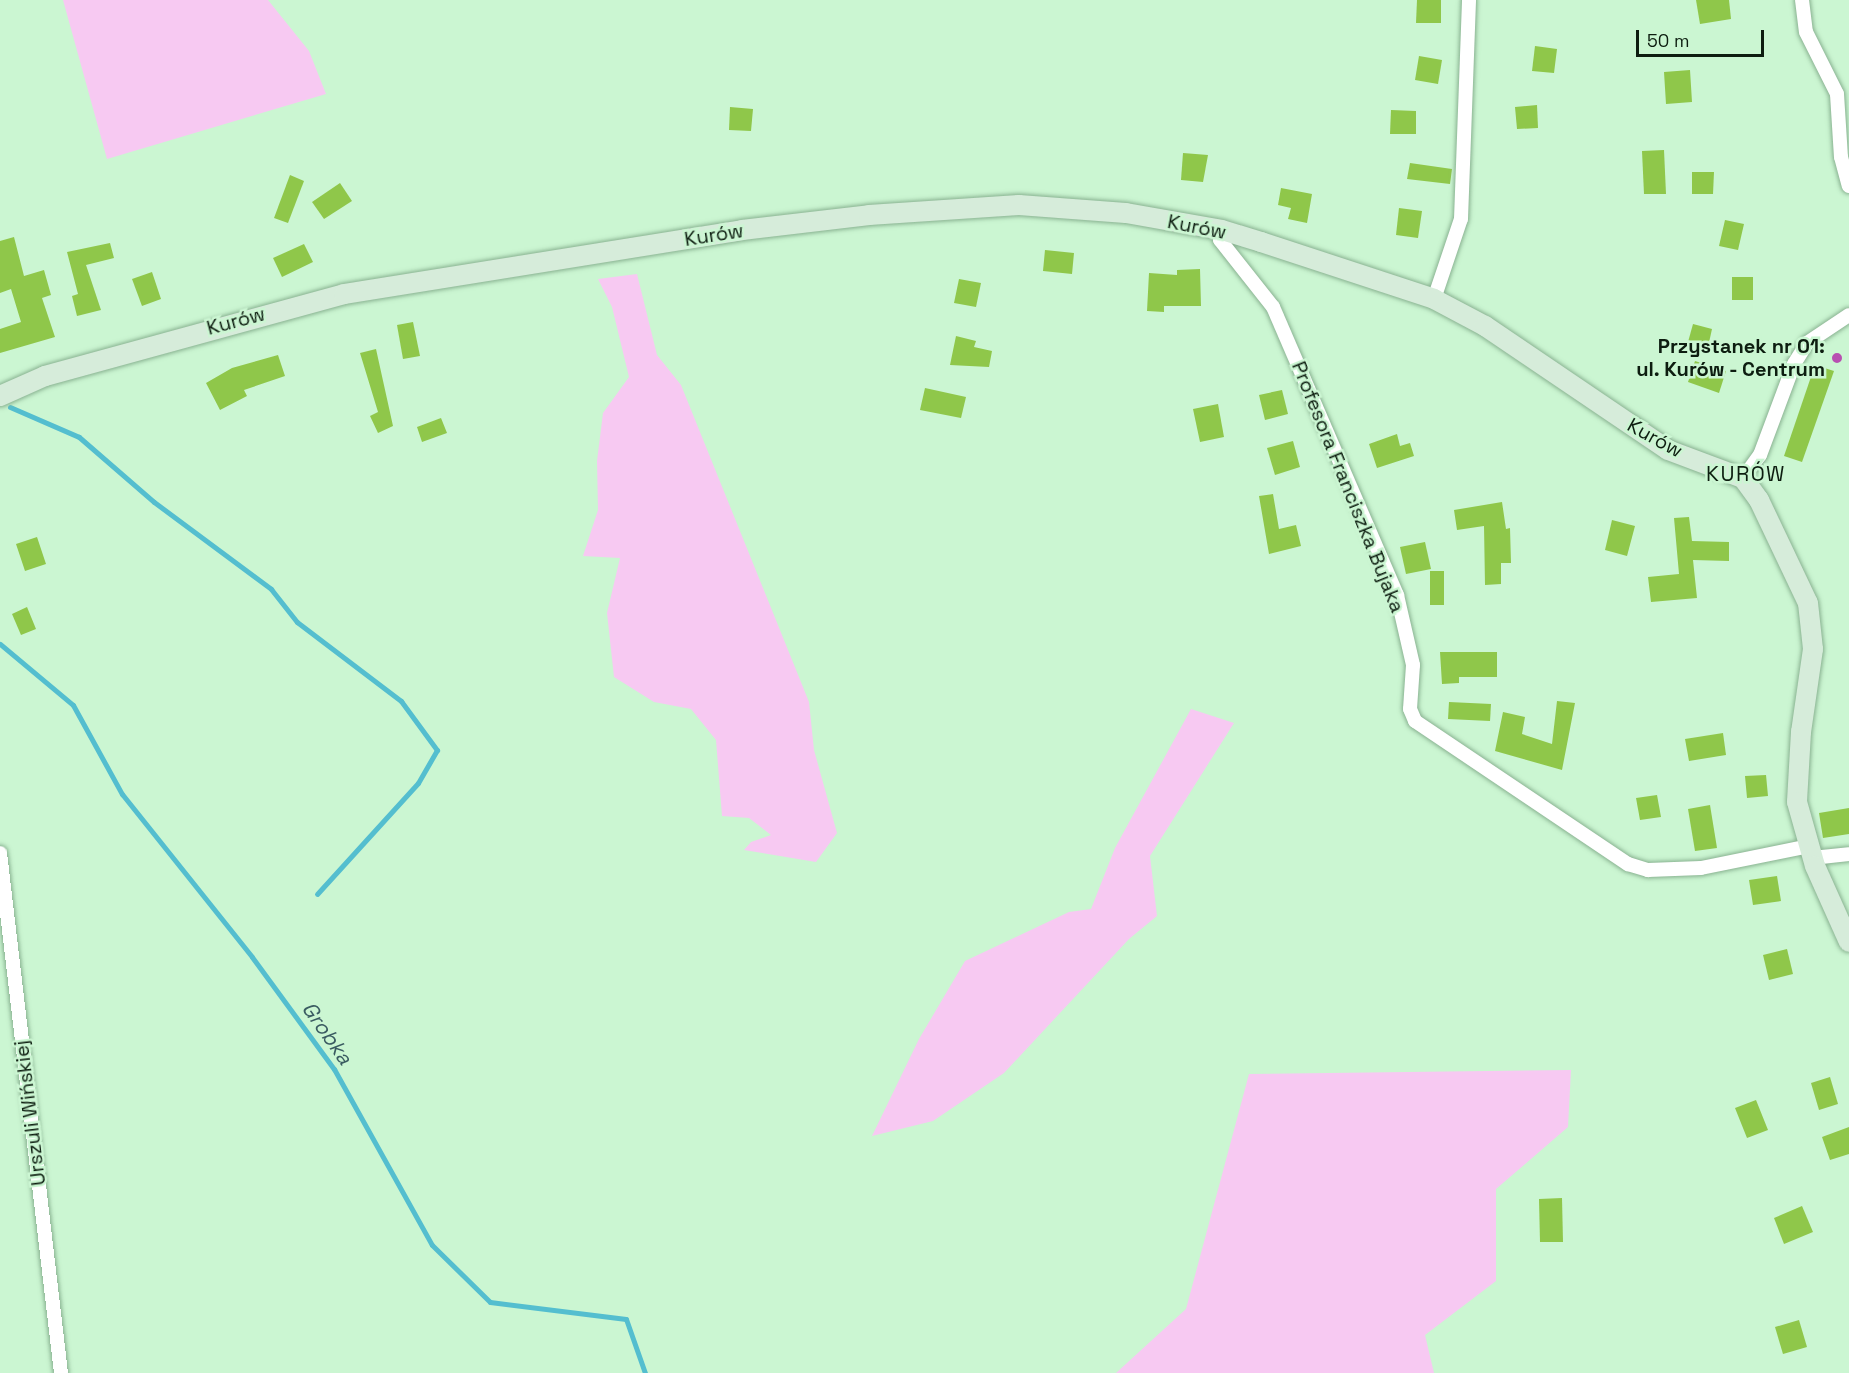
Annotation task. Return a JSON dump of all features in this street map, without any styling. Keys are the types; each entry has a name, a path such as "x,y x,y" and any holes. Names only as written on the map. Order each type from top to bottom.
{"street":[{"path":"1434,299 1461,219 1469,0"},
{"path":"1802,0 1806,32 1837,94 1841,157 1849,186"},
{"name":"Kurów","path":"0,396 76,367 344,294 742,230 869,215 1019,205 1126,213 1222,230 1434,299 1485,326 1668,450 1743,478"},
{"name":"Profesora Franciszka Bujaka","path":"1222,230 1220,240 1273,307 1397,595 1413,665 1410,709 1415,721 1628,864 1648,870 1701,868 1811,852 1849,854"},
{"path":"1849,315 1807,343 1794,364 1760,455 1743,478 1759,500 1808,603 1813,649 1801,732 1797,802 1811,852 1849,942"},
{"name":"Urszuli Wińskiej","path":"0,853 61,1373"}],"shaded area":[{"path":"63,0 268,0 309,51 326,94 107,159"},
{"path":"637,274 657,355 681,385 809,702 814,750 837,833 816,862 744,850 751,842 771,835 749,818 722,816 716,740 691,709 654,702 614,677 607,613 620,558 583,556 598,510 597,461 603,413 629,377 612,307 598,279"},
{"path":"1191,709 1234,723 1150,856 1157,916 1129,939 1004,1073 933,1121 872,1136 919,1039 965,961 1069,912 1091,909 1115,848"},
{"path":"1571,1070 1568,1127 1496,1189 1496,1281 1425,1335 1434,1373 1116,1373 1186,1309 1249,1074"}],"building":[{"path":"1417,0 1441,0 1441,23 1416,23"},
{"path":"1696,0 1729,0 1731,19 1700,24"},
{"path":"1535,46 1557,49 1554,73 1532,71"},
{"path":"1419,56 1442,60 1438,84 1415,80"},
{"path":"1690,70 1692,102 1666,104 1664,72"},
{"path":"1537,105 1538,128 1517,129 1515,107"},
{"path":"730,107 753,109 751,131 729,130"},
{"path":"1391,110 1416,111 1416,134 1390,134"},
{"path":"1664,150 1666,194 1644,194 1642,151"},
{"path":"1183,153 1208,155 1203,182 1181,180"},
{"path":"1410,163 1452,169 1450,184 1407,179"},
{"path":"1692,172 1714,172 1713,194 1692,194"},
{"path":"290,175 304,181 288,223 274,218"},
{"path":"340,183 352,201 324,219 312,202"},
{"path":"1281,188 1312,194 1307,223 1288,219 1291,208 1278,205"},
{"path":"1399,208 1422,211 1418,238 1396,235"},
{"path":"1725,220 1744,224 1738,250 1719,246"},
{"path":"14,237 24,276 44,270 51,295 42,298 55,337 0,353 0,329 21,322 11,289 0,293 0,241"},
{"path":"110,243 114,258 86,265 101,310 77,316 72,296 78,294 67,252"},
{"path":"304,244 313,262 282,277 273,258"},
{"path":"1045,250 1074,253 1072,274 1043,271"},
{"path":"1200,269 1201,306 1164,306 1164,312 1147,311 1149,273 1177,275 1177,270"},
{"path":"152,272 161,299 142,306 132,279"},
{"path":"1732,277 1753,277 1753,300 1732,300"},
{"path":"959,279 981,283 976,307 954,303"},
{"path":"413,322 420,356 403,359 397,325"},
{"path":"1693,324 1712,329 1708,347 1688,342"},
{"path":"956,336 976,341 974,347 992,351 989,367 950,365"},
{"path":"376,349 393,426 378,433 370,416 378,412 360,353"},
{"path":"278,355 285,376 244,390 247,396 220,410 206,383 232,368"},
{"path":"1695,361 1726,371 1719,393 1688,382"},
{"path":"1815,365 1834,371 1802,462 1784,456"},
{"path":"925,388 966,397 961,418 920,410"},
{"path":"1282,390 1288,414 1265,420 1259,395"},
{"path":"1218,404 1224,437 1200,442 1193,409"},
{"path":"441,418 447,433 422,442 417,427"},
{"path":"1397,434 1400,446 1410,443 1414,456 1377,468 1369,444"},
{"path":"1293,441 1300,467 1275,475 1267,448"},
{"path":"1273,494 1279,529 1296,525 1301,546 1269,554 1259,496"},
{"path":"1502,502 1506,529 1510,528 1511,563 1501,563 1501,584 1485,585 1484,526 1457,530 1454,510"},
{"path":"1689,517 1692,541 1729,542 1729,561 1693,560 1697,598 1651,602 1648,577 1679,574 1674,518"},
{"path":"1612,520 1635,526 1627,556 1605,550"},
{"path":"37,537 46,564 25,571 16,544"},
{"path":"1425,542 1431,569 1406,574 1400,547"},
{"path":"1430,571 1444,571 1444,605 1430,605"},
{"path":"27,607 36,629 21,635 12,614"},
{"path":"1440,652 1497,652 1497,677 1459,677 1459,683 1442,684"},
{"path":"1557,701 1575,703 1562,770 1495,751 1503,712 1525,717 1522,734 1552,744"},
{"path":"1449,702 1491,704 1490,721 1448,719"},
{"path":"1723,733 1726,755 1689,761 1685,739"},
{"path":"1766,775 1768,796 1747,798 1745,776"},
{"path":"1657,795 1661,817 1640,820 1636,798"},
{"path":"1710,805 1717,848 1695,851 1688,809"},
{"path":"1849,808 1849,834 1823,838 1819,813"},
{"path":"1777,876 1781,901 1753,905 1749,880"},
{"path":"1787,949 1793,974 1769,980 1763,955"},
{"path":"1830,1077 1838,1104 1819,1110 1811,1083"},
{"path":"1756,1100 1768,1130 1747,1138 1735,1108"},
{"path":"1849,1127 1849,1154 1830,1160 1822,1137"},
{"path":"1562,1198 1563,1242 1540,1242 1539,1199"},
{"path":"1802,1206 1813,1232 1784,1244 1774,1218"},
{"path":"1799,1320 1807,1347 1783,1354 1775,1327"}],"waterway":[{"path":"10,407 79,437 154,502 271,589 297,622 401,701 437,750 418,783 317,894"},
{"name":"Grobka","path":"0,644 73,705 122,794 252,957 334,1069 432,1245 490,1302 626,1319 645,1373"}],"place":[{"name":"Przystanek nr 01: ul. Kurów - Centrum","path":"1837,358"}],"district":[{"name":"KURÓW","path":"1746,474"}]}
